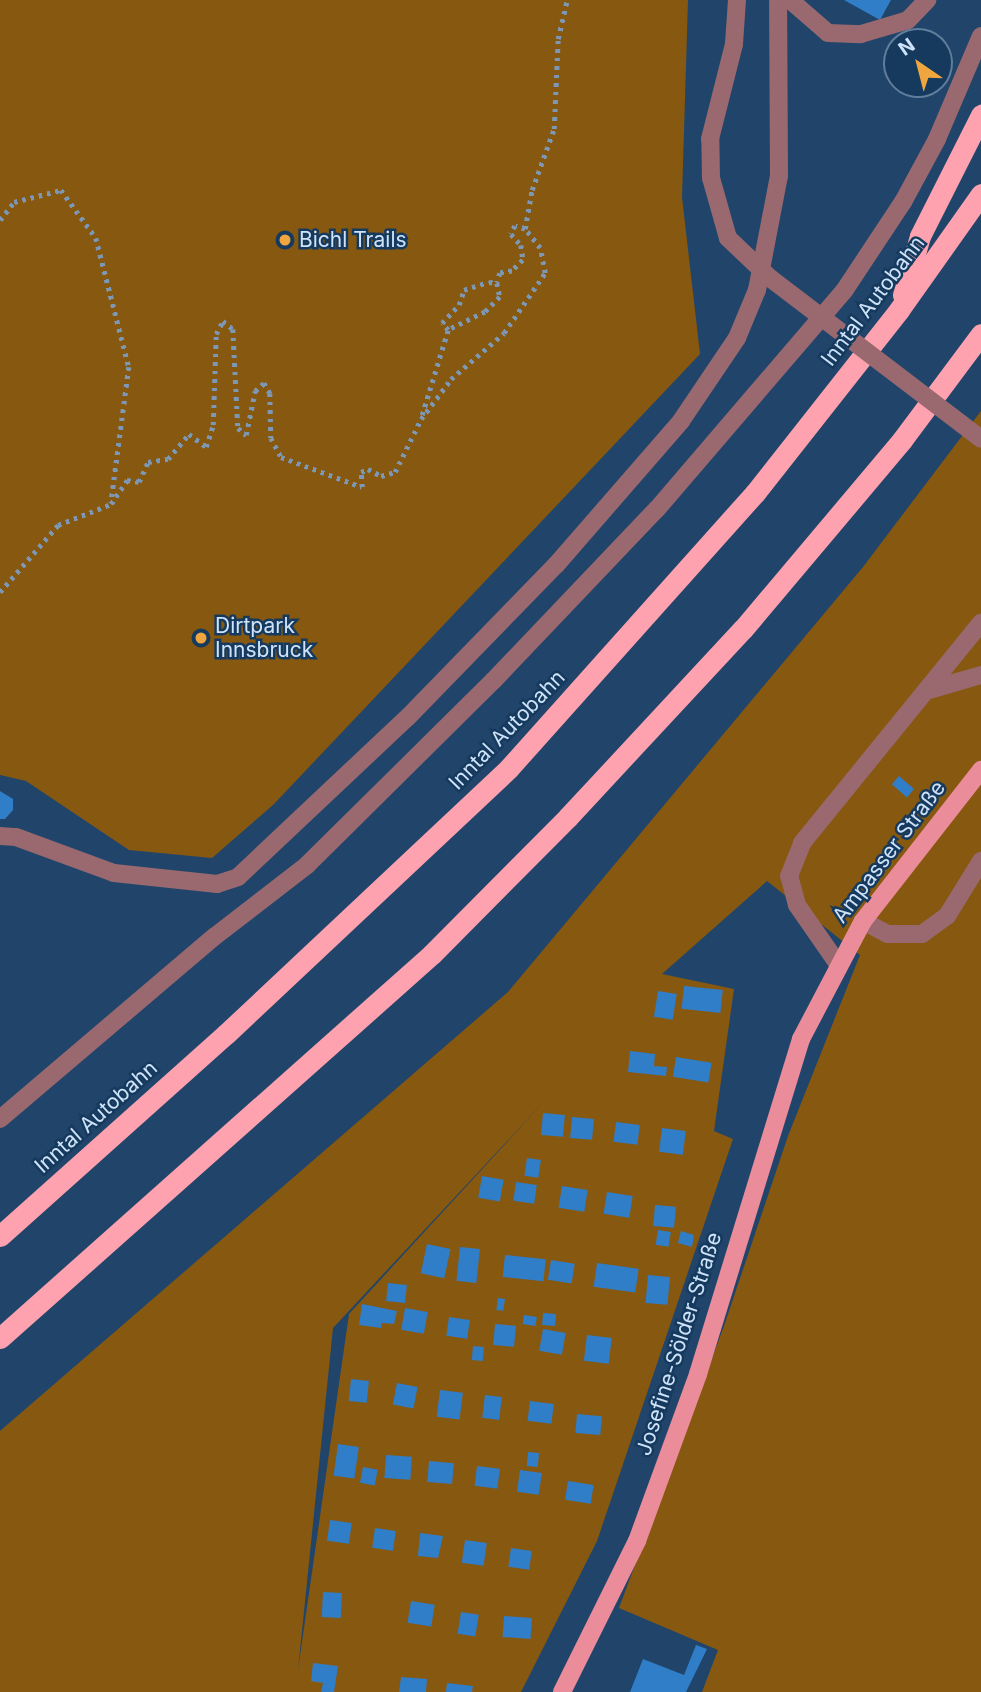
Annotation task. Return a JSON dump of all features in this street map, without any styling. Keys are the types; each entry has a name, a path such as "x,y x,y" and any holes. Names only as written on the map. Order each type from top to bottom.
{"highway":[{"path":"899,310 920,236 981,115"},
{"name":"Inntal Autobahn","path":"0,1236 226,1034 509,768 755,493 899,310 981,194"},
{"path":"0,1338 432,954 568,817 743,629 901,440 981,334"}],"main road":[{"name":"Ampasser Straße","path":"801,1040 838,964 863,921 981,770"},
{"name":"Josefine-Sölder-Straße","path":"562,1692 637,1541 698,1374 801,1040"}],"lane":[{"path":"737,0 734,44 710,139 711,178 728,238 770,278 981,439"},
{"path":"0,836 16,836 114,873 217,884 238,877 408,717 556,565 681,421 737,338 757,290 779,176 778,0"},
{"path":"789,0 828,33 862,34 908,20 927,0"},
{"path":"0,1119 214,937 307,865 493,681 665,499 844,291 931,150 981,36"},
{"path":"838,964 797,905 789,876 802,843 981,623"},
{"path":"929,690 981,675"},
{"path":"863,921 887,934 922,934 947,916 981,861"}],"path":[{"path":"526,229 532,190 554,130 558,39 567,0"},
{"path":"0,220 15,202 61,190 96,238 130,367 111,479 111,504"},
{"path":"0,592 58,525 111,504 127,480 139,482 148,462 168,459 189,434 206,447 213,425 216,334 223,321 233,329 238,428 246,435 255,391 264,383 270,394 271,438 281,457 362,487 361,472 368,469 381,476 394,472 421,419 451,379 504,333 545,273 540,248 526,229 515,226 511,234 521,245 523,260 512,271 500,273 497,283 500,298 485,312 448,330 421,419"},
{"path":"448,330 442,323 459,305 464,290 497,283"}],"shaded area":[{"path":"0,0 688,0 682,197 700,354 274,804 212,858 129,850 26,781 0,775"},
{"path":"981,411 981,1692 702,1692 718,1650 619,1608 724,1326 788,1136 860,955 767,881 662,974 734,989 714,1131 733,1139 597,1541 521,1692 0,1692 0,1431 508,992 863,567","holes":["551,1094 349,1314 298,1670 333,1328"]}],"building":[{"path":"844,0 891,0 880,20"},
{"path":"899,776 914,789 907,797 892,784"},
{"path":"0,791 13,799 13,810 5,819 0,819"},
{"path":"684,986 723,990 720,1013 682,1009"},
{"path":"658,991 677,994 673,1020 654,1017"},
{"path":"630,1051 655,1054 654,1066 667,1067 666,1076 628,1072"},
{"path":"676,1057 712,1063 708,1082 673,1077"},
{"path":"543,1113 565,1115 563,1137 541,1135"},
{"path":"572,1117 594,1119 592,1140 570,1138"},
{"path":"616,1122 640,1125 637,1145 614,1142"},
{"path":"662,1128 686,1131 683,1155 659,1152"},
{"path":"527,1158 541,1160 538,1178 524,1176"},
{"path":"482,1176 504,1180 500,1201 478,1198"},
{"path":"516,1182 537,1185 534,1204 513,1201"},
{"path":"562,1186 588,1190 584,1212 559,1208"},
{"path":"607,1192 633,1196 629,1218 604,1214"},
{"path":"655,1205 676,1207 674,1228 653,1226"},
{"path":"658,1230 671,1232 668,1247 656,1245"},
{"path":"681,1231 694,1235 692,1247 678,1243"},
{"path":"427,1244 450,1249 444,1278 421,1273"},
{"path":"460,1247 480,1249 476,1283 456,1281"},
{"path":"505,1255 546,1259 543,1281 503,1277"},
{"path":"551,1260 575,1264 572,1284 548,1280"},
{"path":"597,1263 639,1269 635,1293 594,1287"},
{"path":"648,1275 670,1277 667,1305 646,1303"},
{"path":"388,1283 407,1285 405,1303 386,1301"},
{"path":"498,1298 505,1299 503,1311 496,1310"},
{"path":"362,1304 397,1311 394,1324 382,1323 381,1328 359,1325"},
{"path":"405,1308 428,1312 424,1334 401,1330"},
{"path":"543,1313 556,1314 555,1326 542,1325"},
{"path":"524,1315 537,1317 535,1326 523,1324"},
{"path":"449,1317 470,1320 467,1339 446,1336"},
{"path":"495,1324 516,1326 514,1347 493,1345"},
{"path":"543,1329 566,1333 562,1355 539,1351"},
{"path":"587,1335 612,1338 609,1364 584,1361"},
{"path":"473,1346 484,1347 483,1361 472,1360"},
{"path":"351,1379 369,1381 367,1403 349,1401"},
{"path":"397,1383 418,1387 413,1409 393,1405"},
{"path":"440,1390 463,1393 460,1420 437,1417"},
{"path":"485,1395 502,1397 499,1420 482,1418"},
{"path":"530,1401 554,1404 551,1424 528,1421"},
{"path":"577,1414 602,1416 600,1435 575,1433"},
{"path":"338,1444 359,1447 354,1479 334,1476"},
{"path":"528,1452 539,1453 538,1467 527,1466"},
{"path":"386,1455 412,1457 410,1480 384,1478"},
{"path":"429,1461 454,1463 452,1484 427,1482"},
{"path":"477,1466 500,1469 497,1489 475,1486"},
{"path":"363,1467 378,1470 375,1486 360,1483"},
{"path":"520,1470 542,1473 539,1495 517,1492"},
{"path":"568,1481 594,1485 591,1504 565,1500"},
{"path":"330,1520 352,1523 349,1544 327,1541"},
{"path":"375,1528 396,1531 393,1551 372,1548"},
{"path":"420,1533 443,1536 438,1558 418,1556"},
{"path":"465,1540 487,1543 484,1566 462,1563"},
{"path":"511,1548 532,1551 529,1570 508,1567"},
{"path":"323,1592 342,1593 341,1618 322,1617"},
{"path":"411,1601 435,1605 431,1626 408,1623"},
{"path":"461,1612 479,1615 475,1637 458,1634"},
{"path":"504,1616 532,1618 530,1639 503,1637"},
{"path":"696,1645 707,1649 686,1692 630,1692 643,1659 684,1675"},
{"path":"313,1663 338,1666 334,1692 321,1692 323,1683 311,1681"},
{"path":"401,1677 427,1679 426,1692 399,1692"},
{"path":"447,1683 473,1686 472,1692 446,1692"}],"place":[{"name":"Bichl Trails","path":"285,240"},
{"name":"Dirtpark Innsbruck","path":"201,638"}]}
